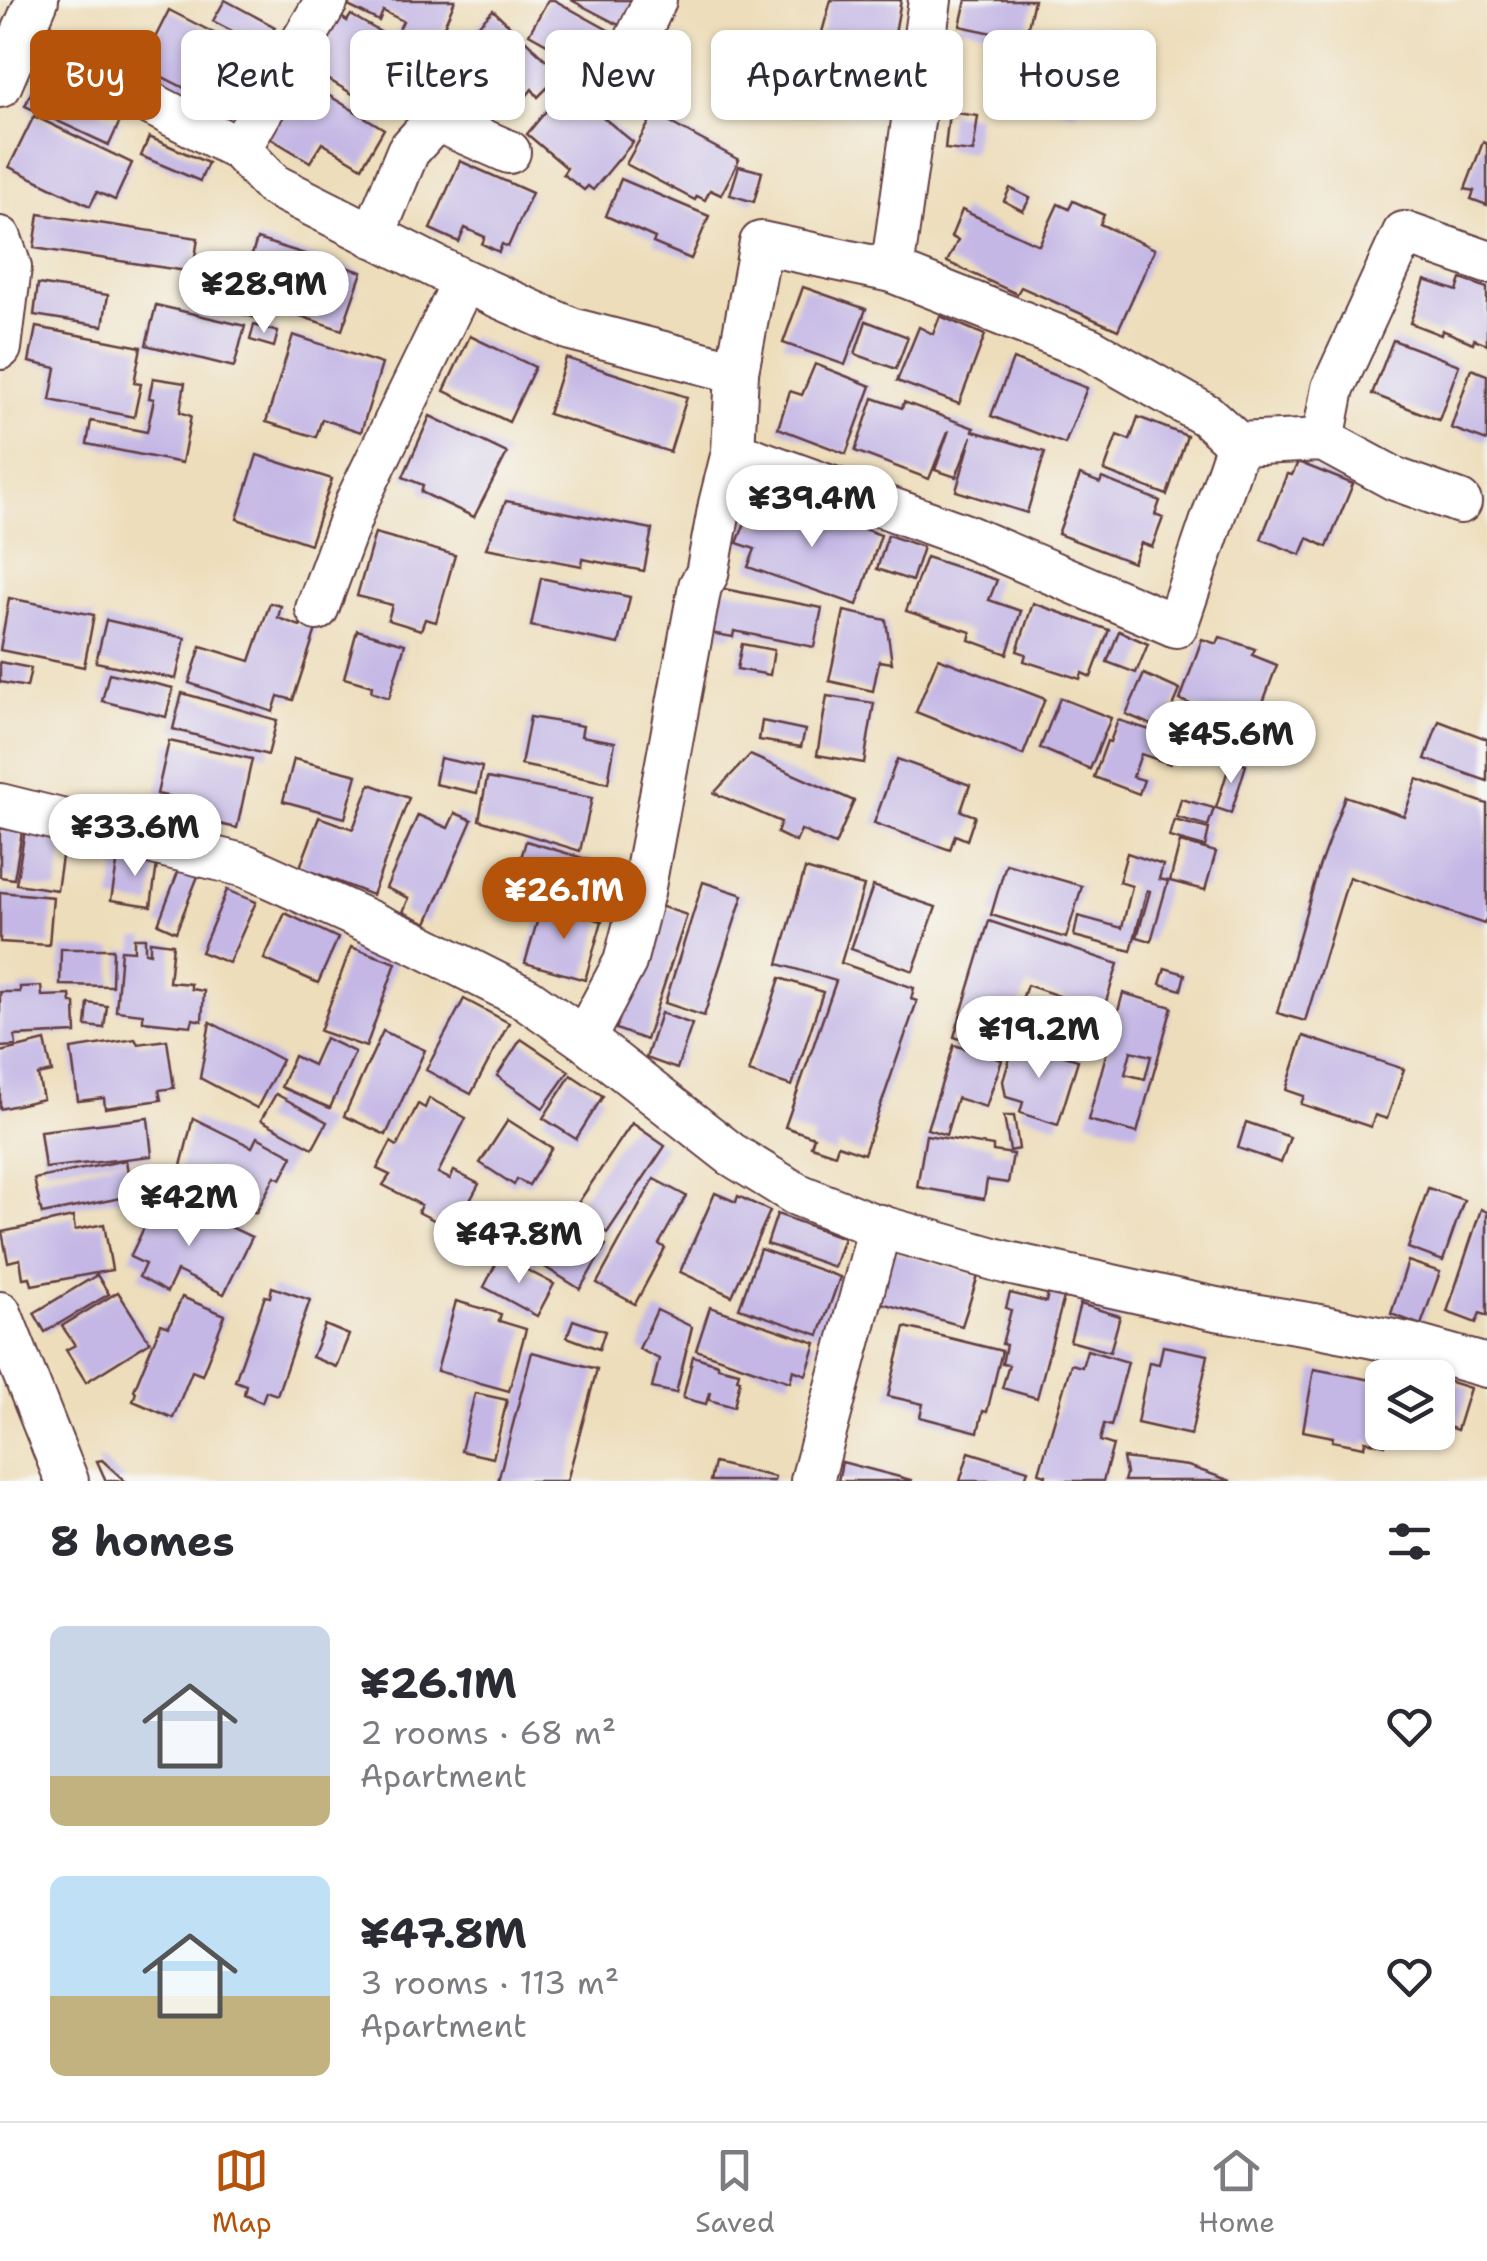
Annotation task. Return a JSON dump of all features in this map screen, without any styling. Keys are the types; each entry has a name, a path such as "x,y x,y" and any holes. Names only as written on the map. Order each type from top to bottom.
{"street":[{"path":"240,149 327,0"},
{"path":"642,30 656,0"},
{"path":"892,271 930,0"},
{"path":"14,49 240,149 273,186 464,281 572,329 738,372"},
{"path":"373,236 408,152 436,120 509,152"},
{"path":"1322,440 1333,388 1404,233 1487,262"},
{"path":"584,1039 625,962 643,892 700,586 707,574 733,452 738,372 762,242 892,271 1090,350 1206,415 1238,444 1322,440 1395,479 1460,502"},
{"path":"0,348 3,257"},
{"path":"317,609 358,501 464,281"},
{"path":"733,452 966,536 1176,626 1238,444"},
{"path":"0,805 246,866 416,943 527,999 730,1154 796,1194 880,1226 1008,1262 1216,1309 1408,1344 1487,1366"},
{"path":"812,1481 880,1226"},
{"path":"0,1313 66,1481"}],"building":[{"path":"225,0 275,27 230,30 213,21"},
{"path":"351,0 455,0 442,30 398,30 403,21 383,11 379,21 348,6"},
{"path":"548,0 608,30 545,30 545,43 529,34"},
{"path":"571,0 635,0 621,26"},
{"path":"831,0 901,0 896,30 823,30"},
{"path":"966,0 1034,0 1027,30 983,31 960,26"},
{"path":"169,10 208,30 181,30 181,86 161,76 159,30"},
{"path":"493,10 514,30 474,30"},
{"path":"351,15 377,30 350,30 350,92 330,80 330,34 340,16 347,21"},
{"path":"525,40 545,59 545,90 538,97 532,89 525,98"},
{"path":"330,96 350,108 350,120 369,120 384,129 362,167 322,143 310,162 265,135 274,120 330,120"},
{"path":"545,112 545,120 606,120 633,142 593,190 588,186 584,190 563,174 567,168 527,134"},
{"path":"963,114 978,116 973,152 945,149 948,120 963,120"},
{"path":"32,120 42,120 132,163 115,200 97,192 90,206 9,167"},
{"path":"55,120 120,121 109,145"},
{"path":"651,120 665,120 739,160 721,195 710,190 705,200 697,196 695,200 626,164"},
{"path":"149,137 208,163 200,181 141,156"},
{"path":"1483,142 1487,144 1487,205 1471,199 1474,191 1465,189"},
{"path":"460,161 532,193 508,247 502,244 499,252 482,244 485,237 465,228 459,242 430,229"},
{"path":"739,166 762,172 754,202 730,195"},
{"path":"621,179 709,216 691,259 606,216"},
{"path":"1010,188 1030,198 1023,211 1004,201"},
{"path":"1073,201 1104,215 1100,224 1155,249 1118,330 1021,287 1017,294 947,262 958,240 951,237 962,210 1039,245 1058,204 1069,209"},
{"path":"39,214 198,238 193,272 34,248"},
{"path":"257,239 362,272 342,330 270,306 265,321 234,311"},
{"path":"1461,279 1487,288 1487,344 1474,339 1473,343 1442,330 1441,335 1410,323 1425,280 1457,291"},
{"path":"38,284 108,295 103,326 34,315"},
{"path":"803,287 866,309 845,365 783,343"},
{"path":"156,305 245,326 234,367 146,345"},
{"path":"940,316 985,335 959,404 897,381 919,327 933,334"},
{"path":"866,321 908,337 896,369 855,354"},
{"path":"254,325 278,332 274,347 250,340"},
{"path":"36,327 141,347 134,383 141,384 134,417 50,400 56,368 29,362"},
{"path":"293,335 382,364 361,432 322,419 316,437 266,422"},
{"path":"470,336 535,367 509,422 444,391"},
{"path":"1393,340 1459,365 1439,420 1372,394"},
{"path":"566,358 687,397 670,452 548,414"},
{"path":"1013,359 1087,388 1065,444 991,416"},
{"path":"815,364 871,386 846,454 778,428 790,391 802,395"},
{"path":"1471,369 1487,375 1487,441 1451,428"},
{"path":"153,378 185,383 180,412 191,416 182,463 87,444 91,421 147,432 154,399 149,398"},
{"path":"873,398 902,408 904,402 974,428 973,431 1045,452 1027,513 956,491 972,436 956,477 935,470 949,430 929,479 855,451"},
{"path":"430,416 507,453 474,517 421,492 423,485 403,477"},
{"path":"1138,417 1187,436 1167,495 1104,471 1117,435 1130,440"},
{"path":"257,455 332,479 310,544 237,519"},
{"path":"1298,462 1353,484 1327,547 1308,538 1301,555 1261,539 1287,474 1292,475"},
{"path":"1080,475 1100,483 1102,478 1160,501 1155,515 1163,518 1152,547 1141,543 1133,563 1058,534"},
{"path":"773,497 881,535 857,605 748,567 755,549 737,543 746,520 762,527"},
{"path":"506,501 652,529 644,571 583,559 582,566 486,548"},
{"path":"375,533 455,555 436,622 425,619 421,630 388,620 392,605 357,596"},
{"path":"888,535 923,547 912,581 877,569"},
{"path":"926,557 997,580 989,600 1021,611 1007,654 969,640 971,632 906,611"},
{"path":"541,578 630,597 619,644 531,626"},
{"path":"714,587 822,608 814,647 734,631 733,637 705,632"},
{"path":"9,598 94,615 84,667 0,650"},
{"path":"270,603 281,606 278,618 300,626 304,615 319,620 293,700 278,696 273,712 189,683 201,646 250,661"},
{"path":"1033,603 1109,630 1091,677 1082,673 1080,679 1024,661 1026,654 1017,651"},
{"path":"844,611 886,620 892,663 879,661 873,691 829,681"},
{"path":"106,620 185,638 176,679 96,662"},
{"path":"357,630 405,644 389,698 371,692 372,686 344,678"},
{"path":"1119,631 1148,644 1136,673 1107,662"},
{"path":"1220,637 1255,649 1252,655 1277,665 1253,729 1180,700 1202,639 1217,644"},
{"path":"742,644 774,650 770,675 737,669"},
{"path":"938,658 1045,699 1023,755 916,712"},
{"path":"0,662 31,668 27,687 0,682"},
{"path":"109,673 173,688 166,717 102,701"},
{"path":"1144,674 1180,690 1163,730 1126,714"},
{"path":"182,693 277,720 268,755 173,729"},
{"path":"827,696 874,703 864,763 817,755"},
{"path":"1060,698 1111,718 1090,769 1040,748"},
{"path":"530,717 583,726 581,736 615,742 608,783 521,765"},
{"path":"1118,720 1179,739 1170,764 1141,754 1133,777 1144,780 1139,794 1094,777"},
{"path":"762,721 805,730 801,747 759,740"},
{"path":"1439,721 1487,739 1487,781 1425,759"},
{"path":"169,741 252,759 237,828 201,820 204,804 157,794"},
{"path":"750,755 854,801 835,845 801,830 796,842 777,833 781,822 714,793"},
{"path":"440,758 482,767 477,793 435,784"},
{"path":"294,759 357,775 345,818 283,801"},
{"path":"897,759 970,785 961,811 975,816 967,840 955,835 950,850 874,823"},
{"path":"1231,760 1246,765 1231,813 1216,808"},
{"path":"487,778 592,798 580,851 479,820"},
{"path":"1417,779 1487,804 1484,924 1349,877 1305,1021 1277,1013 1319,867 1345,796 1404,816"},
{"path":"370,784 409,798 372,895 300,867 319,817 353,829"},
{"path":"1181,799 1214,808 1208,826 1176,817"},
{"path":"455,813 472,820 427,923 403,912 409,898 386,888 418,815 448,828"},
{"path":"1174,820 1209,829 1205,847 1169,837"},
{"path":"0,828 22,832 14,879 0,877"},
{"path":"25,830 65,837 57,890 16,884"},
{"path":"526,841 626,871 613,913 514,882"},
{"path":"1180,842 1216,852 1205,890 1170,881"},
{"path":"119,852 158,857 151,906 111,900"},
{"path":"1127,853 1163,865 1159,879 1168,881 1151,941 1137,937 1150,891 1147,890 1131,951 1074,936 1078,916 1122,928 1132,886 1119,882"},
{"path":"181,864 200,871 176,932 158,924"},
{"path":"1006,864 1082,886 1066,938 991,915"},
{"path":"805,869 864,886 841,963 914,988 911,999 917,1001 864,1154 838,1145 835,1154 811,1146 814,1137 785,1127 836,981 778,964"},
{"path":"703,882 743,895 704,1016 665,1003"},
{"path":"873,886 936,907 913,971 851,949"},
{"path":"227,890 256,902 229,963 201,952"},
{"path":"0,892 53,897 49,945 0,942"},
{"path":"542,905 602,921 585,980 525,963"},
{"path":"657,905 687,915 646,1040 616,1029"},
{"path":"285,913 338,938 318,983 264,959"},
{"path":"989,921 1118,964 1103,1011 1027,985 1009,1036 997,1033 992,1050 954,1037"},
{"path":"134,938 145,938 145,952 150,953 150,941 173,944 169,982 191,984 191,989 204,991 202,1021 193,1019 191,1026 143,1021 143,1014 116,1011 121,950 134,951"},
{"path":"351,947 396,963 366,1047 320,1031"},
{"path":"61,949 113,949 112,986 60,985"},
{"path":"1165,968 1185,974 1181,990 1160,984"},
{"path":"780,978 823,992 792,1086 749,1072"},
{"path":"41,986 42,996 70,995 71,1003 75,1003 76,1033 15,1036 16,1046 0,1047 0,992"},
{"path":"1123,993 1172,1007 1137,1133 1088,1120","holes":["1131,1051 1151,1056 1145,1079 1125,1074"]},
{"path":"464,999 509,1023 471,1094 426,1070"},
{"path":"88,1003 107,1006 104,1028 86,1026"},
{"path":"661,1013 692,1024 677,1069 646,1058"},
{"path":"210,1022 282,1060 257,1108 200,1078"},
{"path":"383,1031 425,1050 386,1135 344,1116"},
{"path":"1303,1036 1404,1069 1387,1119 1375,1115 1371,1127 1301,1104 1304,1096 1286,1090"},
{"path":"325,1038 355,1052 330,1108 281,1087 294,1056 313,1065"},
{"path":"135,1039 138,1044 167,1040 174,1088 159,1090 161,1100 105,1108 104,1098 78,1101 71,1049"},
{"path":"521,1039 569,1071 543,1108 497,1076"},
{"path":"45,1041 52,1072 38,1075 43,1099 0,1109 0,1052"},
{"path":"1015,1041 1078,1060 1058,1125 1020,1113 1023,1102 1006,1097 1003,1081"},
{"path":"954,1045 1002,1060 986,1107 957,1098 946,1135 927,1129"},
{"path":"571,1075 603,1096 576,1139 543,1118"},
{"path":"276,1094 327,1122 313,1148 261,1120"},
{"path":"429,1098 466,1118 438,1173 450,1179 454,1171 479,1184 454,1230 418,1212 421,1205 383,1185 390,1175 377,1169 391,1142 397,1146 418,1104 425,1108"},
{"path":"1004,1116 1014,1116 1019,1149 1010,1151"},
{"path":"148,1118 152,1156 45,1168 40,1131"},
{"path":"193,1118 252,1147 257,1137 293,1156 281,1179 275,1176 256,1213 222,1195 211,1215 173,1198"},
{"path":"508,1120 552,1148 529,1185 517,1179 514,1185 480,1163"},
{"path":"1246,1122 1290,1137 1281,1163 1238,1148"},
{"path":"632,1123 665,1146 607,1233 574,1209"},
{"path":"926,1135 993,1146 993,1151 1013,1154 1008,1183 987,1180 984,1199 917,1187"},
{"path":"126,1160 128,1173 150,1168 155,1191 42,1214 34,1179"},
{"path":"654,1179 686,1196 659,1244 665,1248 635,1304 597,1283"},
{"path":"1428,1188 1464,1200 1443,1261 1408,1248"},
{"path":"715,1193 736,1202 738,1196 770,1211 732,1296 680,1272"},
{"path":"177,1202 252,1237 224,1294 177,1271 167,1292 139,1277 145,1264 130,1257 153,1209 169,1218"},
{"path":"1481,1209 1487,1212 1487,1316 1480,1313 1476,1323 1447,1312"},
{"path":"529,1210 559,1230 566,1219 606,1245 580,1289 545,1267 559,1243 553,1239 536,1265 506,1246"},
{"path":"777,1214 844,1238 834,1267 767,1244"},
{"path":"73,1217 75,1230 104,1224 112,1270 32,1285 30,1277 23,1278 20,1259 8,1262 2,1232"},
{"path":"760,1249 840,1277 819,1335 739,1308"},
{"path":"892,1251 978,1276 962,1326 878,1302"},
{"path":"500,1256 554,1284 537,1316 484,1287"},
{"path":"1408,1261 1440,1272 1421,1325 1391,1314"},
{"path":"97,1275 109,1294 45,1332 34,1313"},
{"path":"272,1287 310,1300 277,1395 266,1391 262,1402 244,1394 246,1385 235,1381 265,1296 270,1297"},
{"path":"118,1292 150,1342 86,1382 66,1350 75,1345 62,1326"},
{"path":"1010,1293 1046,1302 1048,1293 1064,1297 1037,1398 1002,1388 1009,1365 1002,1364 1006,1345 1002,1344 1011,1310 1006,1308"},
{"path":"182,1297 225,1315 202,1375 192,1371 173,1418 133,1401 161,1324 169,1327"},
{"path":"456,1301 501,1314 499,1321 526,1329 509,1391 437,1371"},
{"path":"1080,1304 1120,1316 1110,1352 1070,1341"},
{"path":"710,1307 816,1343 806,1375 793,1370 790,1382 696,1350"},
{"path":"657,1310 692,1327 676,1393 652,1388 659,1359 639,1349"},
{"path":"573,1320 605,1331 599,1349 567,1337"},
{"path":"325,1325 349,1335 336,1367 312,1357"},
{"path":"905,1327 1002,1351 978,1432 920,1417 923,1404 888,1396"},
{"path":"1163,1346 1208,1355 1191,1435 1137,1423 1149,1362 1159,1364"},
{"path":"1087,1350 1128,1362 1111,1426 1104,1424 1100,1441 1113,1445 1103,1481 1045,1481 1046,1475 1039,1473 1071,1364 1082,1367"},
{"path":"532,1352 597,1369 567,1481 498,1481"},
{"path":"693,1356 739,1372 734,1407 709,1400 711,1393 706,1404 683,1398"},
{"path":"1314,1369 1365,1379 1364,1447 1303,1431"},
{"path":"1455,1383 1470,1388 1455,1429"},
{"path":"475,1393 507,1400 493,1458 461,1451"},
{"path":"969,1452 1028,1470 1024,1481 960,1481"},
{"path":"1123,1458 1188,1466 1231,1481 1124,1481"},
{"path":"102,1460 125,1481 106,1481 97,1461"},
{"path":"842,1462 911,1480 911,1481 838,1481"},
{"path":"714,1463 775,1477 774,1481 710,1481"}]}
